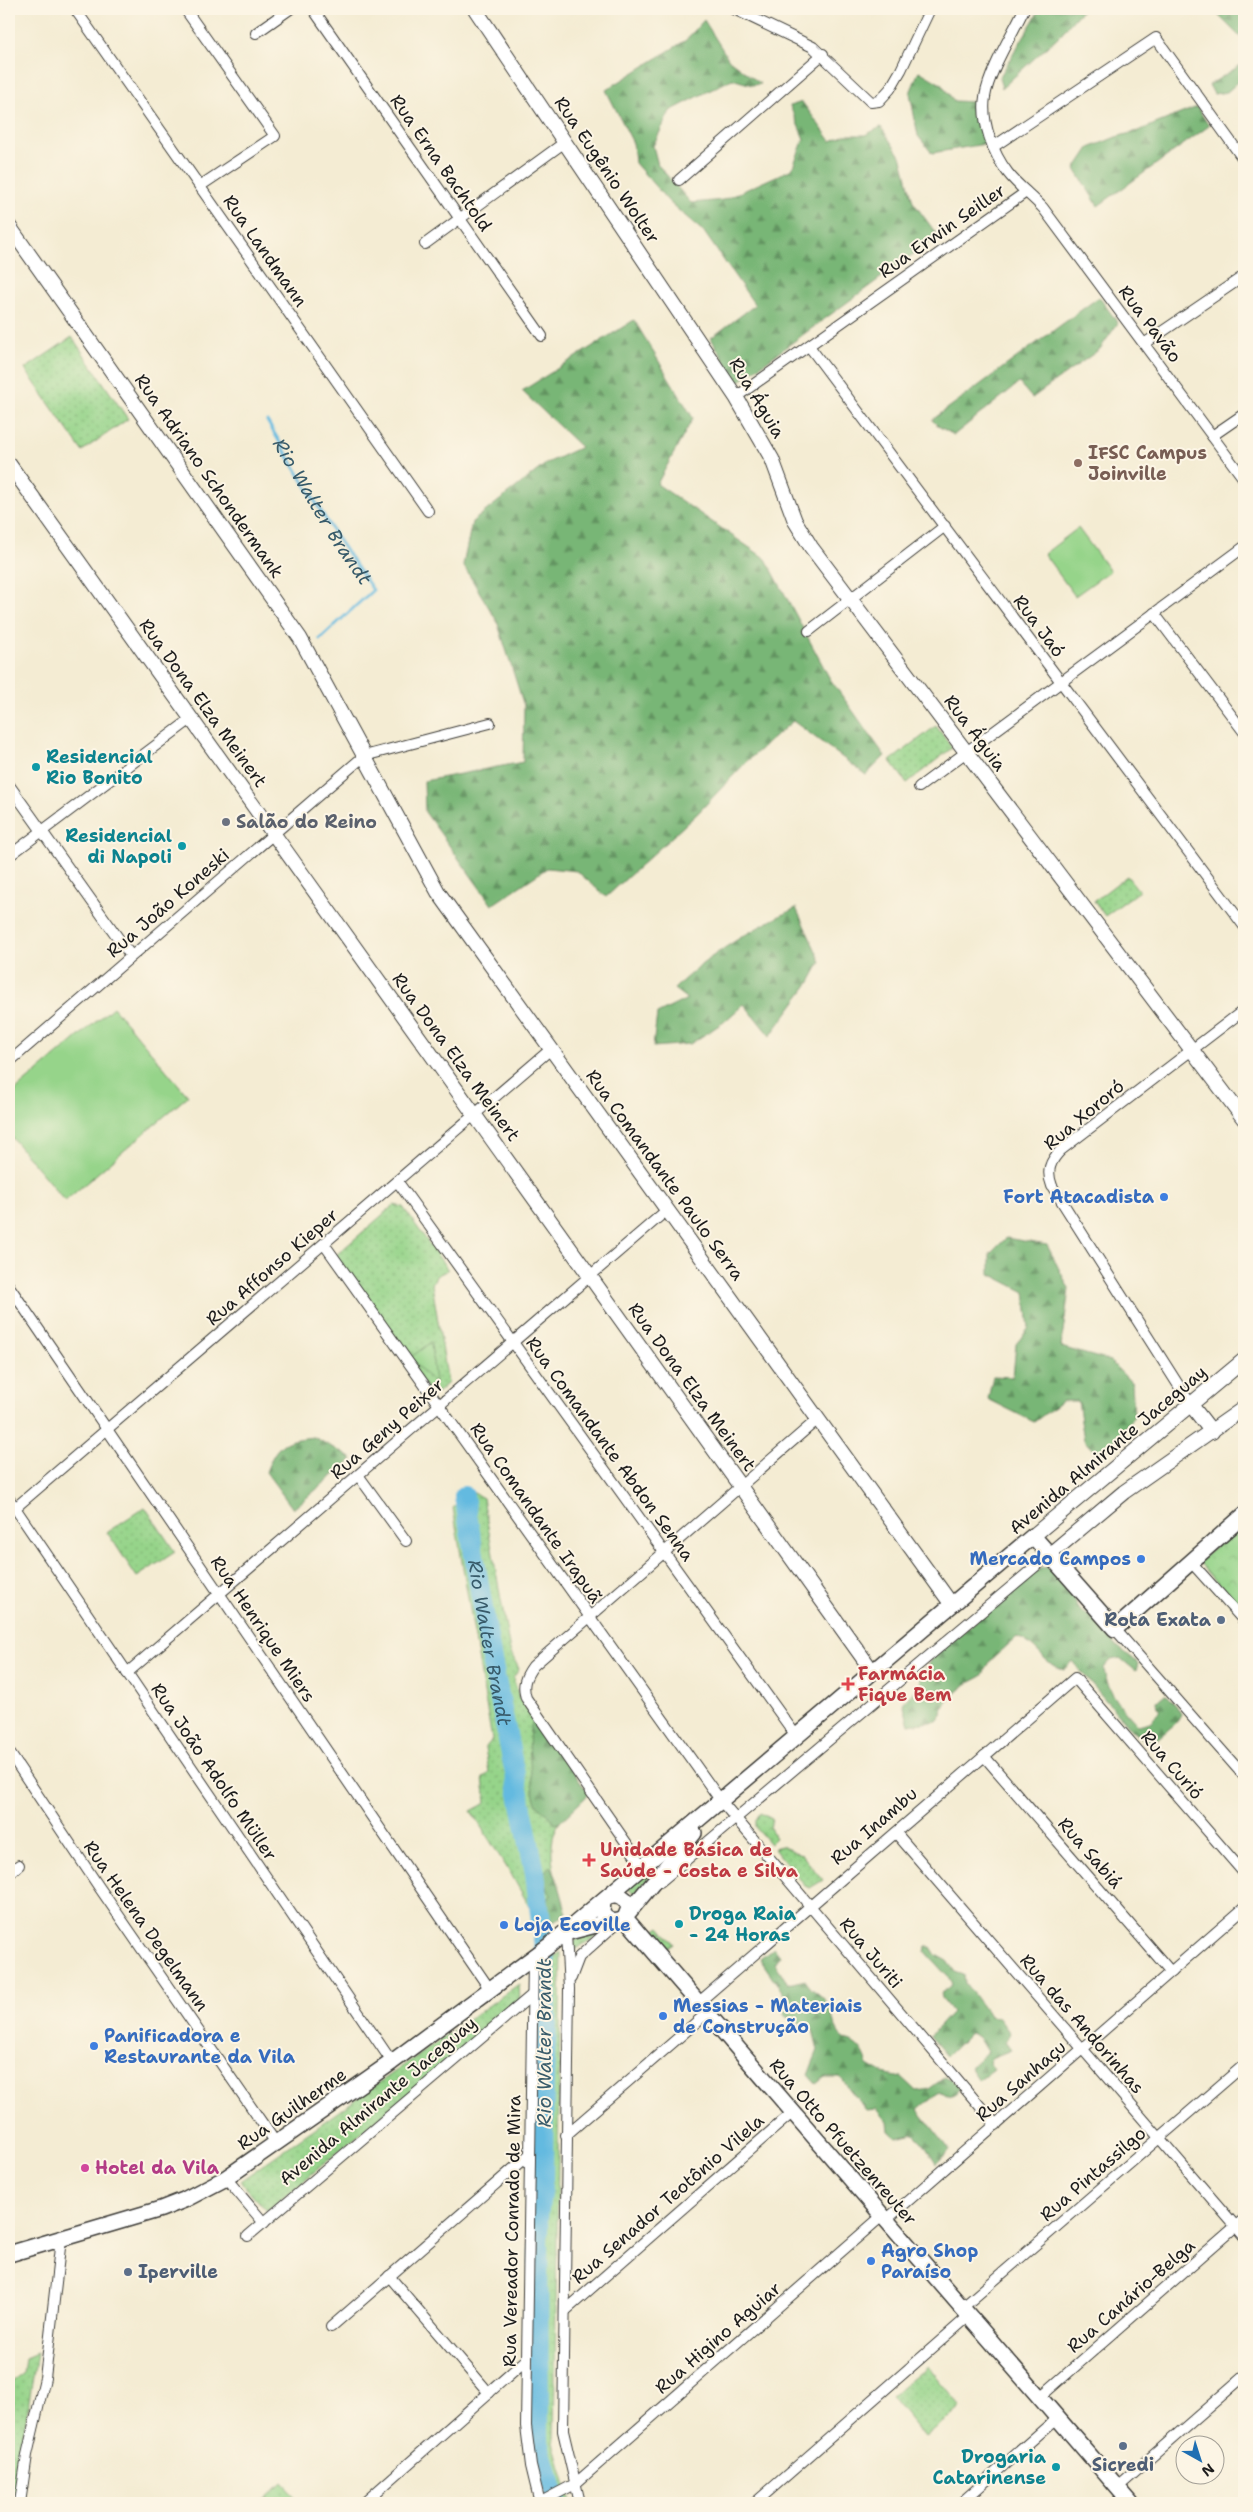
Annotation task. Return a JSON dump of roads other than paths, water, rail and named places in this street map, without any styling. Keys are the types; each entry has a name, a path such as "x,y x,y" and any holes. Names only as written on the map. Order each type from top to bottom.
{"main road":[{"path":"1033,1536 1115,1629 1244,1515"},
{"name":"Avenida Almirante Jaceguay","path":"606,1898 1033,1536"},
{"name":"Avenida Almirante Jaceguay","path":"621,1918 644,1896 721,1802"},
{"name":"Rua Otto Pfuetzenreuter","path":"606,1898 623,1896 628,1904 621,1918 793,2112 1131,2503"},
{"path":"606,1898 602,1913 621,1918"},
{"name":"Rua Guilherme","path":"9,2254 184,2200 226,2178 491,1991 566,1933 606,1898"},
{"name":"Rua Guilherme","path":"566,1933 621,1918"}],"street":[{"name":"Rua Landmann","path":"75,9 428,511"},
{"path":"185,9 275,136 200,186"},
{"path":"256,33 290,9"},
{"name":"Rua Erna Bachtold","path":"313,9 542,336"},
{"name":"Rua Eugênio Wolter","path":"475,9 708,352"},
{"path":"734,9 787,33 823,54 871,102 879,101 890,89 930,9"},
{"name":"Rua Erwin Seiller","path":"736,397 1026,192 1006,171 994,147 986,120 984,98 990,80 1024,9"},
{"path":"994,147 1156,38 1244,160"},
{"path":"679,180 823,54"},
{"path":"425,244 566,142"},
{"name":"Rua Pavão","path":"1026,192 1043,208 1244,479"},
{"name":"Rua Adriano Schondermank","path":"9,226 291,626 364,756"},
{"path":"1144,344 1244,276"},
{"name":"Rua Jaó","path":"809,346 1244,926"},
{"name":"Rua Águia","path":"708,352 772,459 802,534 1244,1119"},
{"path":"1212,436 1244,414"},
{"name":"Rua Dona Elza Meinert","path":"9,464 873,1672"},
{"path":"809,631 944,526"},
{"path":"919,787 1244,547"},
{"path":"1154,613 1244,732"},
{"path":"9,856 191,719"},
{"name":"Rua João Koneski","path":"9,1062 364,756 490,723"},
{"name":"Rua Comandante Paulo Serra","path":"364,756 438,892 952,1605"},
{"path":"9,785 131,956"},
{"name":"Rua Xororó","path":"1191,1404 1052,1186 1048,1170 1054,1157 1061,1150 1244,1010"},
{"name":"Rua Affonso Kieper","path":"15,1508 551,1049"},
{"name":"Rua Comandante Abdon Senna","path":"397,1181 797,1737"},
{"name":"Rua Geny Peixer","path":"127,1673 667,1210"},
{"name":"Rua Comandante Irapuã","path":"324,1244 721,1802"},
{"name":"Rua Henrique Miers","path":"9,1286 491,1991"},
{"name":"Avenida Almirante Jaceguay","path":"1033,1536 1244,1360"},
{"path":"1191,1404 1212,1432"},
{"name":"Avenida Almirante Jaceguay","path":"644,1896 1124,1492 1244,1408"},
{"path":"644,1867 526,1698 524,1682 533,1666 818,1419"},
{"path":"358,1475 406,1541"},
{"name":"Rua João Adolfo Müller","path":"9,1499 392,2062"},
{"path":"1192,1562 1244,1621"},
{"path":"1115,1629 1244,1776"},
{"name":"Rua Inambu","path":"566,2135 810,1906 1075,1678"},
{"name":"Rua Curió","path":"1075,1678 1244,1873"},
{"name":"Rua Helena Degelmann","path":"9,1752 99,1887 276,2143"},
{"name":"Rua Sabiá","path":"984,1756 1171,1972"},
{"name":"Rua Juriti","path":"721,1802 996,2125"},
{"name":"Rua das Andorinhas","path":"896,1833 1244,2236"},
{"path":"9,1874 20,1865"},
{"name":"Rua Sanhaçu","path":"884,2218 996,2125 1244,1908"},
{"name":"Avenida Almirante Jaceguay","path":"569,1989 573,1969 578,1957 621,1918"},
{"path":"566,1933 569,1989 563,2431 580,2503"},
{"name":"Rua Vereador Conrado de Mira","path":"536,1957 532,1995 526,2360 528,2447 540,2503"},
{"name":"Avenida Almirante Jaceguay","path":"248,2236 532,1995"},
{"name":"Rua Pintassilgo","path":"755,2503 1160,2138 1244,2065"},
{"name":"Rua Senador Teotônio Vilela","path":"564,2311 793,2112"},
{"path":"331,2327 529,2155"},
{"path":"226,2178 264,2223"},
{"name":"Rua Higino Aguiar","path":"540,2503 575,2484 884,2218"},
{"name":"Rua Canário-Belga","path":"1040,2398 1244,2219"},
{"path":"20,2503 28,2455 45,2378 62,2238"},
{"path":"389,2276 489,2393"},
{"path":"364,2503 526,2360"},
{"path":"1116,2486 1244,2376"},
{"path":"961,2503 1057,2418"}],"waterway":[{"name":"Rio Walter Brandt","path":"267,421 337,538 373,590 320,639"},
{"name":"Rio Walter Brandt","path":"464,1496 491,1655 535,1873 546,1963 547,2022 544,2080 543,2178 538,2217 539,2442 557,2503"}],"place":[{"name":"IFSC Campus Joinville","path":"1078,463"},
{"name":"Residencial Rio Bonito","path":"36,767"},
{"name":"Salão do Reino","path":"226,822"},
{"name":"Residencial di Napoli","path":"182,846"},
{"name":"Fort Atacadista","path":"1164,1197"},
{"name":"Mercado Campos","path":"1141,1559"},
{"name":"Rota Exata","path":"1221,1620"},
{"name":"Farmácia Fique Bem","path":"848,1684"},
{"name":"Unidade Básica de Saúde - Costa e Silva","path":"589,1860"},
{"name":"Droga Raia - 24 Horas","path":"679,1924"},
{"name":"Loja Ecoville","path":"504,1925"},
{"name":"Messias - Materiais de Construção","path":"663,2016"},
{"name":"Panificadora e Restaurante da Vila","path":"94,2046"},
{"name":"Hotel da Vila","path":"85,2168"},
{"name":"Agro Shop Paraíso","path":"871,2261"},
{"name":"Iperville","path":"128,2272"},
{"name":"Sicredi","path":"1123,2446"},
{"name":"Drogaria Catarinense","path":"1056,2467"}]}
